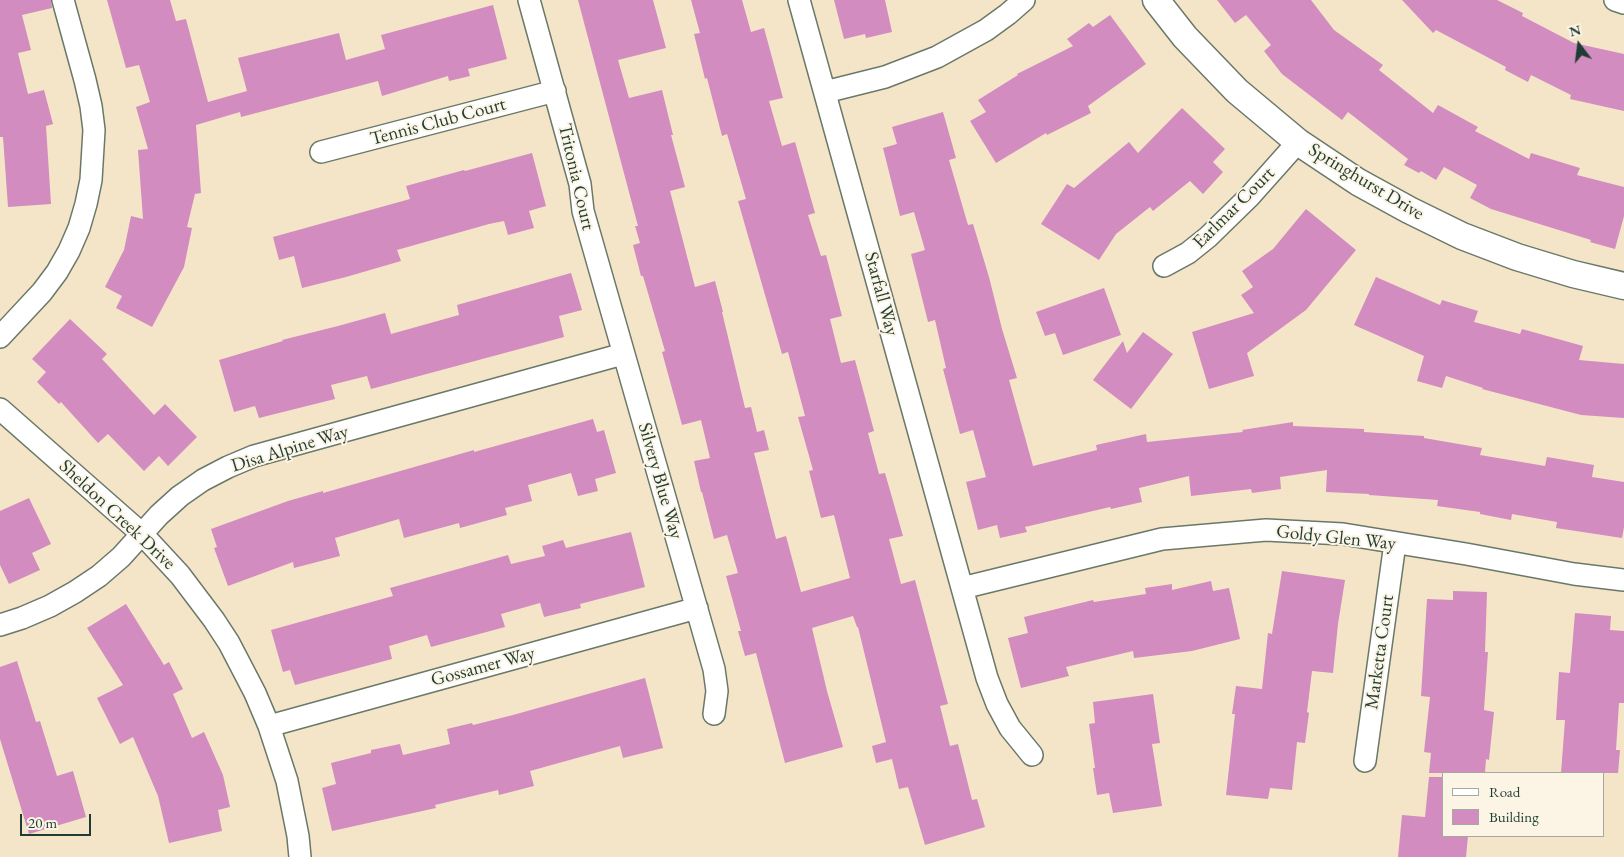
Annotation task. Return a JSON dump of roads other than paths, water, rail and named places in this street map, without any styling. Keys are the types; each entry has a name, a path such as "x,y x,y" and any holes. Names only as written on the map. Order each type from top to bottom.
{"street":[{"path":"0,337 42,292 65,258 78,228 91,180 94,130 91,106 86,80 63,0"},
{"name":"Tritonia Court","path":"529,0 580,184 583,211 623,354"},
{"name":"Starfall Way","path":"799,0 987,678 997,704 1010,728 1032,755"},
{"path":"825,92 885,77 937,57 986,30 1024,0"},
{"name":"Springhurst Drive","path":"1156,0 1185,36 1238,91 1298,142 1366,186 1462,236 1517,257 1573,274 1624,286"},
{"path":"1615,0 1624,3"},
{"name":"Tennis Club Court","path":"321,152 555,91"},
{"name":"Earlmar Court","path":"1164,266 1188,253 1208,237 1249,197 1298,142"},
{"name":"Disa Alpine Way","path":"0,625 50,606 99,576 121,557 159,515 180,496 203,480 228,467 254,456 623,354"},
{"name":"Silvery Blue Way","path":"623,354 714,669 717,691 714,714"},
{"name":"Sheldon Creek Drive","path":"0,409 142,534 180,575 214,620 246,676 269,726 286,781 298,836 300,857"},
{"name":"Goldy Glen Way","path":"962,588 1162,539 1266,530 1343,534 1574,574 1624,580"},
{"name":"Marketta Court","path":"1365,761 1395,543"},
{"name":"Gossamer Way","path":"269,726 696,608"}]}
